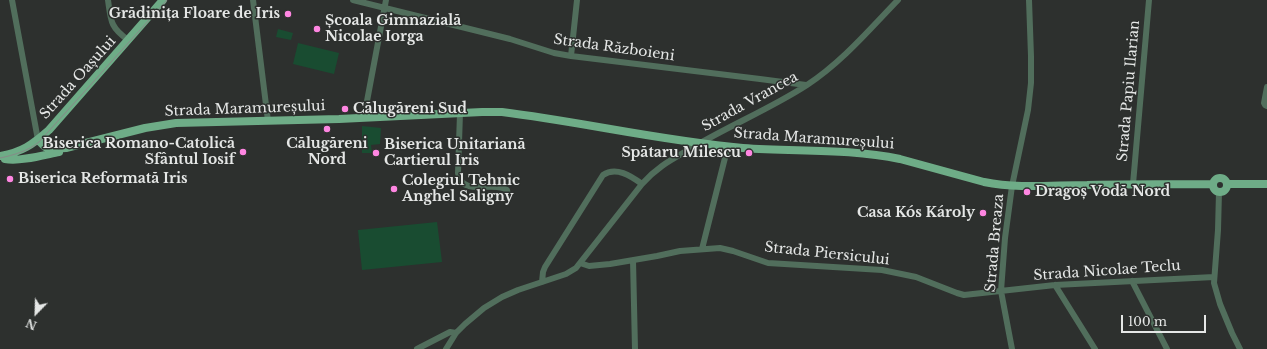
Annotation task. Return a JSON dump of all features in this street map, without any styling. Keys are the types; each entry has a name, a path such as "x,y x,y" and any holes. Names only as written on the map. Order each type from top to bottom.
{"main road":[{"name":"Strada Oașului","path":"0,157 20,152 38,140 63,114 163,0"},
{"name":"Strada Maramureșului","path":"38,140 49,149 66,148 118,134 165,124 502,112 695,142 709,141 728,146 852,152 887,156 998,185 1213,184 1216,179 1221,178 1225,180 1227,184 1267,184"},
{"path":"30,146 34,151 42,156"},
{"path":"0,157 9,160 42,156 59,152 66,148"},
{"path":"1213,184 1214,189 1219,192 1224,191 1227,184"}],"street":[{"path":"12,0 38,140"},
{"path":"108,0 113,25 116,31 128,40"},
{"path":"253,0 268,121"},
{"name":"Strada Războieni","path":"353,0 571,56 760,78 806,85"},
{"path":"364,117 386,0"},
{"path":"571,56 577,0"},
{"name":"Strada Vrancea","path":"709,141 806,85 830,68 849,51 898,0"},
{"name":"Strada Breaza","path":"1012,349 1001,291 1005,238 1012,186 1028,110 1031,83 1032,56 1028,0"},
{"name":"Strada Papiu Ilarian","path":"1133,184 1149,0"},
{"path":"1267,87 1264,103 1267,106"},
{"path":"460,113 458,173 460,179 467,184 477,187 503,187 507,190 508,195"},
{"name":"Strada Vrancea","path":"456,333 484,308 502,297 571,272 580,263 642,184 660,166 695,142"},
{"path":"702,249 728,146"},
{"path":"542,282 545,267 602,175 609,172 622,173 642,184"},
{"path":"1219,192 1218,230 1214,277 1220,304 1232,334 1240,349"},
{"name":"Strada Piersicului","path":"580,263 589,266 633,260 680,251 720,248 728,249 768,263 882,270 916,277 952,292 964,295 1001,291"},
{"path":"633,260 635,349"},
{"name":"Strada Nicolae Teclu","path":"1001,291 1055,285 1214,277"},
{"path":"1132,281 1167,349"},
{"path":"1055,285 1095,349"},
{"path":"417,349 450,332 456,333 446,349"}],"green space":[{"path":"278,29 293,33 291,40 276,37"},
{"path":"298,43 339,53 334,74 293,64"},
{"path":"362,126 381,128 380,144 371,145 372,153 362,153"},
{"path":"437,222 442,262 362,270 358,230"}],"tram line":[{"path":"0,158 21,152 39,142 167,0"}],"place":[{"name":"Grădinița Floare de Iris","path":"288,14"},
{"name":"Școala Gimnazială Nicolae Iorga","path":"317,29"},
{"name":"Călugăreni Sud","path":"345,109"},
{"name":"Călugăreni Nord","path":"327,129"},
{"name":"Biserica Romano-Catolică Sfântul Iosif","path":"243,152"},
{"name":"Biserica Unitariană Cartierul Iris","path":"376,153"},
{"name":"Spătaru Milescu","path":"749,153"},
{"name":"Biserica Reformată Iris","path":"10,179"},
{"name":"Colegiul Tehnic Anghel Saligny","path":"394,189"},
{"name":"Dragoș Vodă Nord","path":"1027,192"},
{"name":"Casa Kós Károly","path":"983,213"}]}
